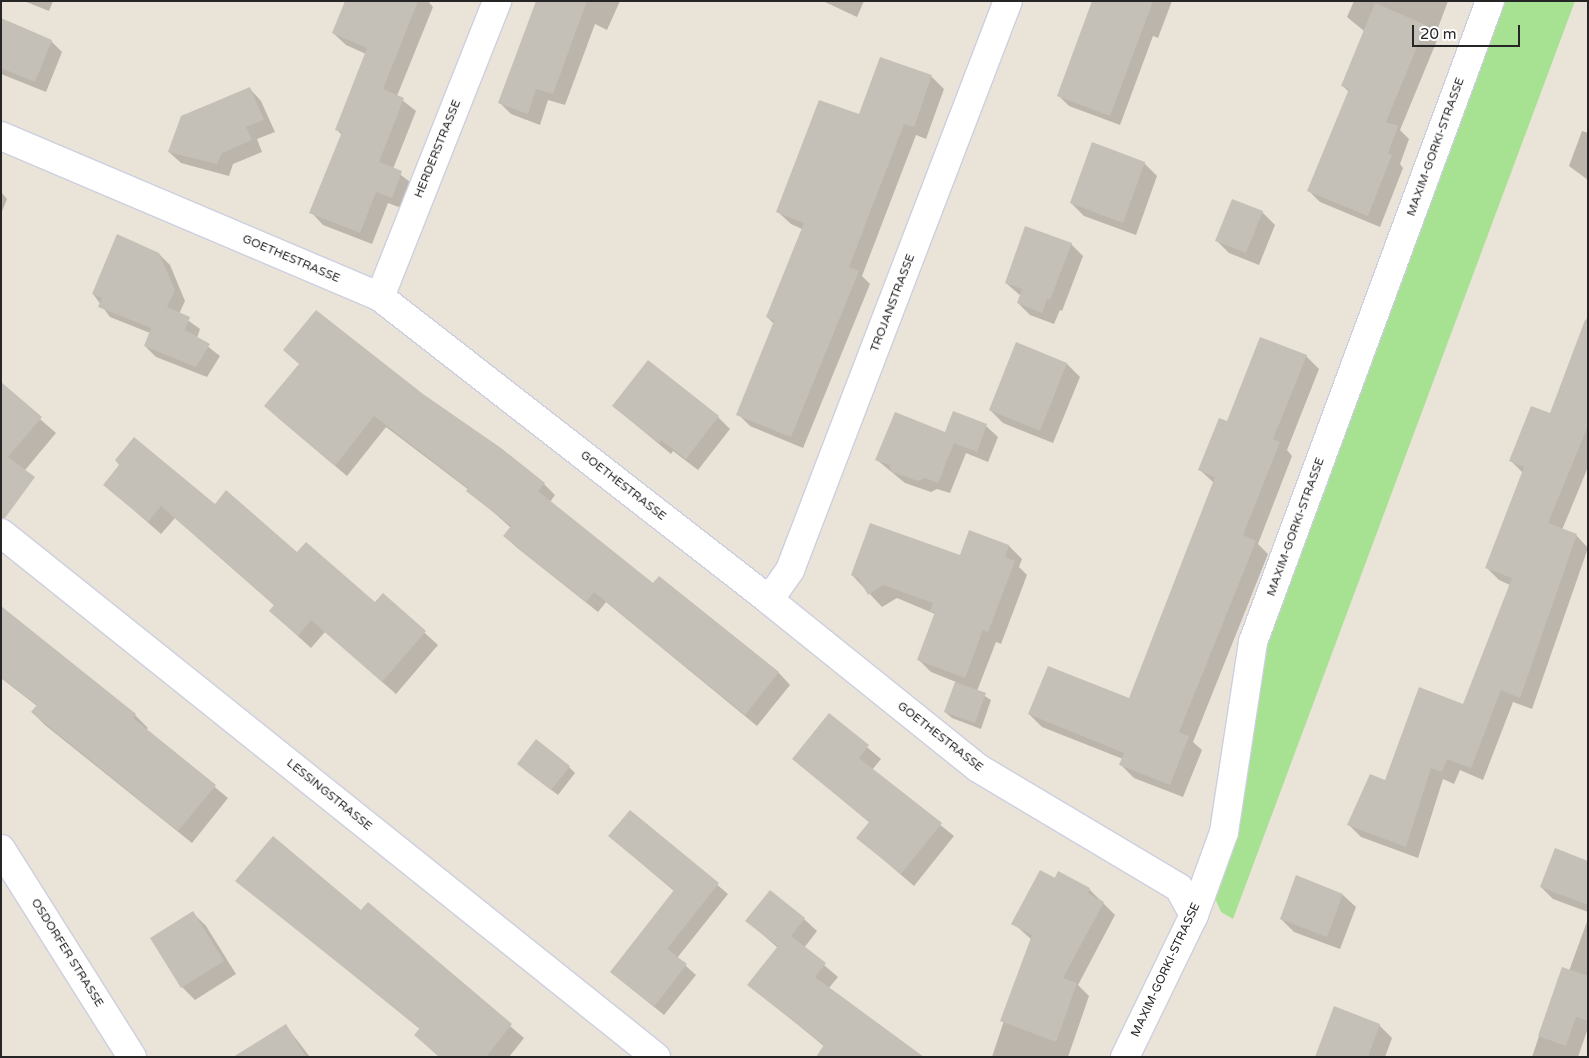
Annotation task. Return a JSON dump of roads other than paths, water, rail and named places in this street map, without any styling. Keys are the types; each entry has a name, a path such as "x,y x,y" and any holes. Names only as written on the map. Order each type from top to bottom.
{"street":[{"name":"HERDERSTRASSE","path":"380,297 497,1"},
{"name":"TROJANSTRASSE","path":"769,600 790,570 1008,1"},
{"name":"MAXIM-GORKI-STRASSE","path":"1125,1057 1194,915 1224,832 1253,642 1490,1"},
{"name":"GOETHESTRASSE","path":"1,136 380,297 769,600 978,768 1179,888 1194,915"},
{"name":"LESSINGSTRASSE","path":"1,533 656,1057"},
{"name":"OSDORFER STRASSE","path":"1,849 132,1057"}]}
